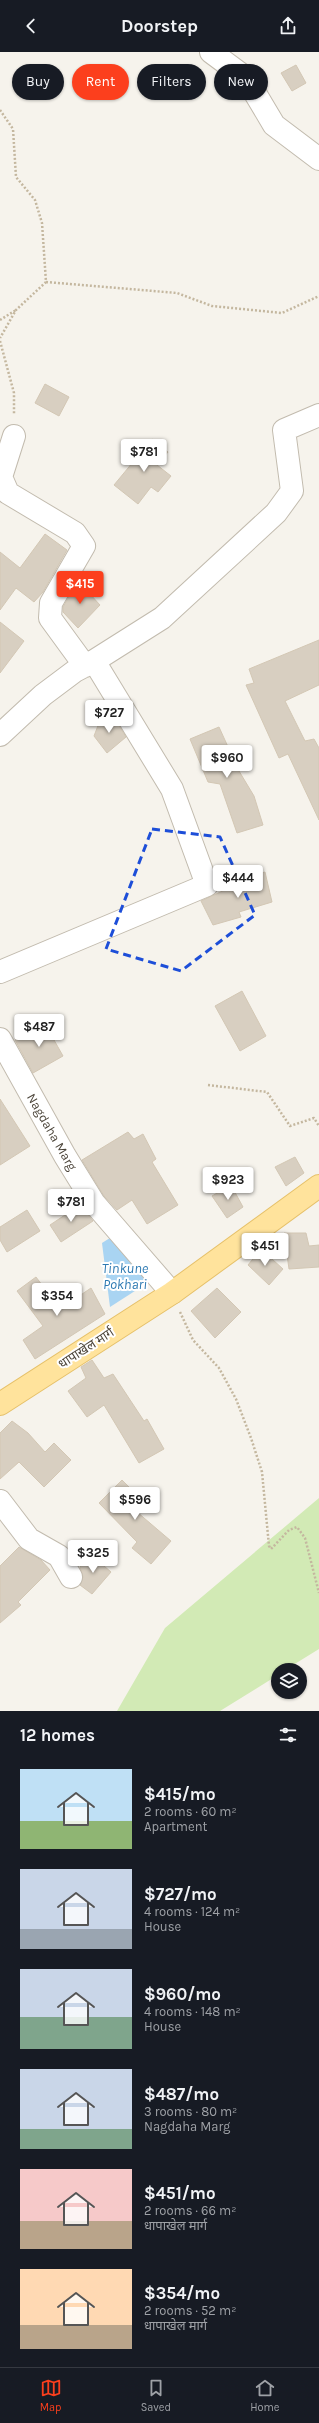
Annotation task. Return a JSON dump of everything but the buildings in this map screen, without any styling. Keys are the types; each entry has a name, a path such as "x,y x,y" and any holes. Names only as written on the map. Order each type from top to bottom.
{"main road":[{"name":"धापाखेल मार्ग","path":"0,1404 172,1293 319,1186"}],"street":[{"path":"211,52 246,78 274,125 319,159"},
{"path":"0,735 43,695 75,671 90,664 162,618 276,513 292,491 284,430 319,415"},
{"path":"0,972 207,885 172,789 90,664 50,618 51,603 84,546 75,533 8,492 1,477 14,436"},
{"name":"Nagdaha Marg","path":"0,1039 65,1156 94,1204 172,1293"},
{"path":"0,1501 29,1538 59,1556 71,1577"}],"path":[{"path":"0,110 13,129 16,177 35,200 42,223 46,282"},
{"path":"0,320 16,310 46,282 177,293 212,306 282,314 319,296"},
{"path":"0,338 16,310"},
{"path":"0,341 14,393 14,436"},
{"path":"208,1085 267,1092 290,1126 314,1118 319,1126"},
{"path":"172,1293 193,1340 219,1368 236,1399 252,1438 262,1472 269,1546 271,1549 289,1530 296,1527 305,1538 319,1592"}],"highlighted area":[{"path":"152,829 220,837 255,915 181,971 106,949"}],"green space":[{"path":"319,1498 319,1649 296,1663 271,1663 271,1679 220,1711 117,1711 165,1628"}],"water":[{"name":"Tinkune Pokhari","path":"113,1236 152,1280 110,1307 102,1243"}]}
